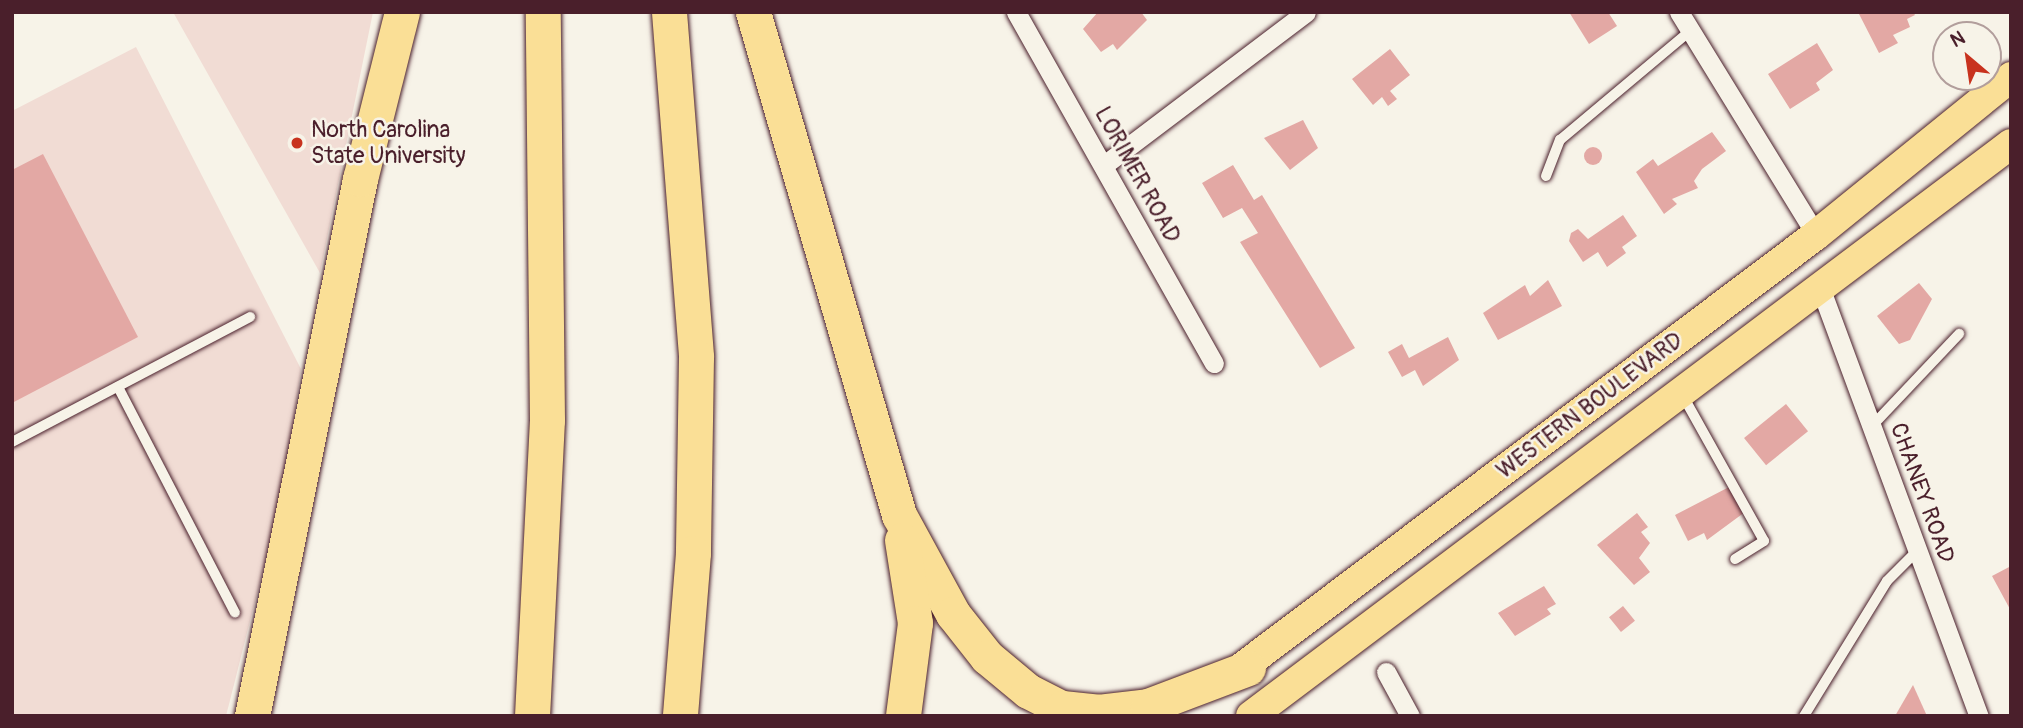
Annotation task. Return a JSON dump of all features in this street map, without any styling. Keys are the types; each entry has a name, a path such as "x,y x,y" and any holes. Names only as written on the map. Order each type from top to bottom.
{"highway":[{"path":"252,716 360,179 402,12"},
{"path":"533,716 547,420 543,12"},
{"path":"670,12 696,357 693,553 680,716"},
{"path":"753,12 899,515 915,623 903,716"},
{"path":"899,515 953,614 987,657 1028,691 1062,708 1098,712 1148,706 1248,668"}],"main road":[{"name":"WESTERN BOULEVARD","path":"1157,716 1248,668 1816,234 2011,77"},
{"name":"WESTERN BOULEVARD","path":"1251,716 2011,144"}],"street":[{"name":"LORIMER ROAD","path":"1016,12 1213,363"},
{"path":"1104,165 1306,12"},
{"path":"1679,12 1816,234"},
{"name":"CHANEY ROAD","path":"1820,287 1979,716"},
{"path":"1386,672 1409,716"}],"lane":[{"path":"1546,176 1560,140 1690,31"},
{"path":"12,442 250,317"},
{"path":"1871,427 1911,392 1959,334"},
{"path":"118,387 234,613"},
{"path":"1681,393 1764,541 1735,559"},
{"path":"1804,716 1887,581 1917,551"}],"shaded area":[{"name":"North Carolina State University","path":"173,12 373,12 320,273"},
{"path":"136,47 301,369 283,491 226,716 12,716 12,111"}],"building":[{"path":"1098,12 1141,12 1147,20 1117,50 1113,44 1101,52 1083,29"},
{"path":"1569,12 1608,12 1617,26 1589,44"},
{"path":"1858,12 1913,12 1915,15 1907,19 1910,27 1893,35 1898,43 1879,53"},
{"path":"1817,43 1833,70 1816,83 1820,90 1790,109 1768,74"},
{"path":"1390,49 1410,75 1390,91 1397,99 1388,106 1382,97 1373,105 1352,79"},
{"path":"1303,120 1318,148 1290,170 1264,138"},
{"path":"1712,132 1726,151 1702,169 1694,181 1698,188 1672,199 1677,204 1664,214 1636,172 1653,159 1658,166"},
{"path":"1593,147 1600,149 1600,163 1593,165 1586,163 1584,156 1586,149"},
{"path":"43,154 138,337 12,403 12,170"},
{"path":"1233,165 1254,200 1262,195 1355,348 1320,368 1240,242 1258,233 1242,208 1223,218 1202,183"},
{"path":"1623,215 1637,236 1622,247 1626,253 1607,267 1598,252 1583,262 1569,241 1571,233 1578,229 1588,239"},
{"path":"1548,280 1562,306 1498,340 1483,313 1525,285 1530,296"},
{"path":"1919,283 1932,299 1910,340 1899,344 1877,316"},
{"path":"1448,337 1459,360 1423,386 1415,370 1402,377 1388,352 1402,344 1409,358"},
{"path":"1786,404 1808,431 1766,465 1744,438"},
{"path":"1731,486 1745,512 1707,540 1704,533 1688,541 1675,515"},
{"path":"1637,513 1648,527 1641,532 1650,543 1639,558 1650,572 1634,585 1597,545"},
{"path":"2011,566 2011,611 1992,576"},
{"path":"1544,586 1556,604 1547,609 1551,614 1515,636 1498,613"},
{"path":"1623,606 1635,621 1621,632 1609,617"},
{"path":"1913,685 1927,716 1895,716"}],"place":[{"name":"North Carolina State University","path":"297,143"}]}
